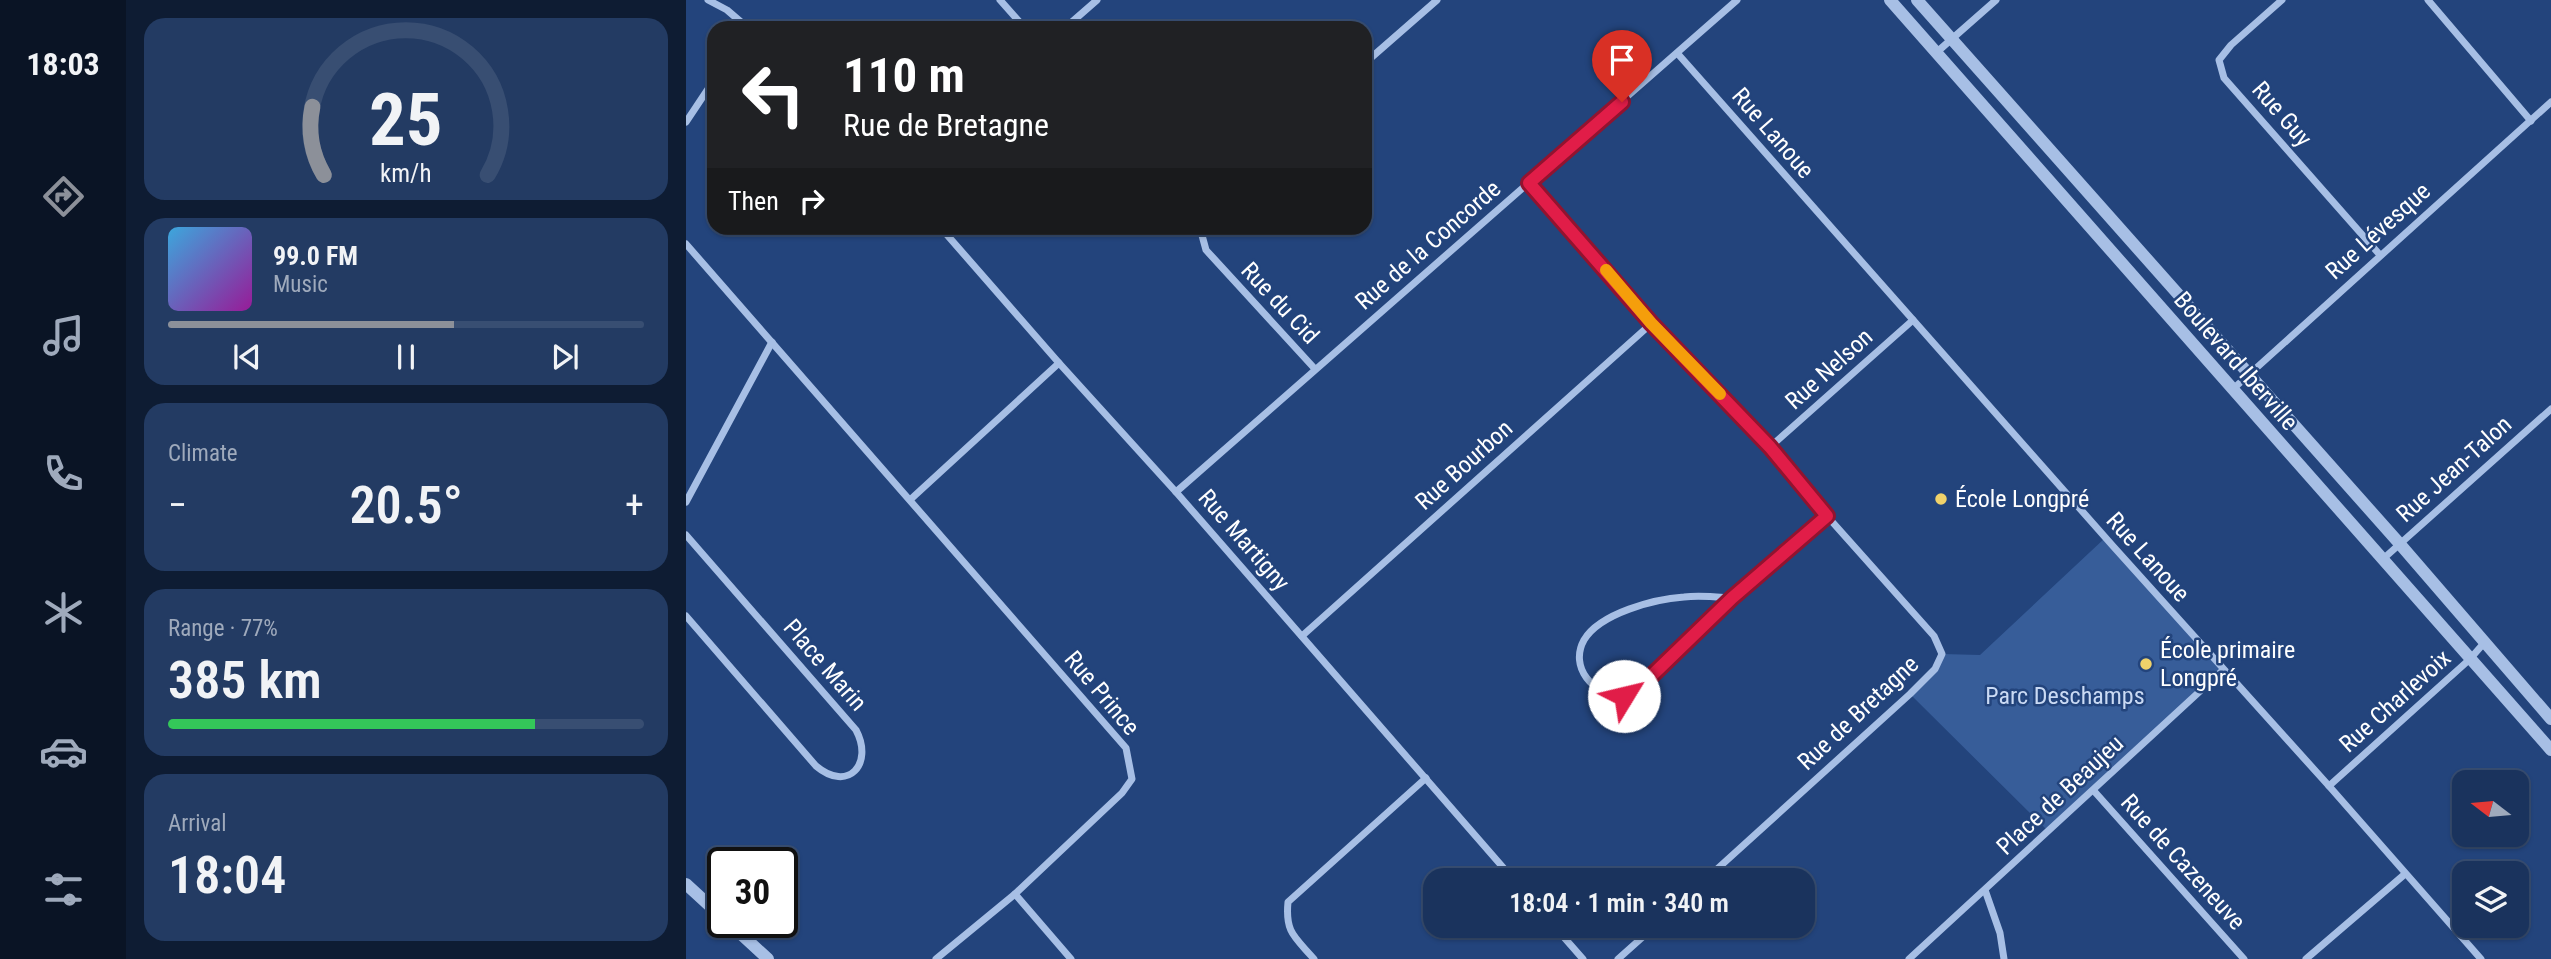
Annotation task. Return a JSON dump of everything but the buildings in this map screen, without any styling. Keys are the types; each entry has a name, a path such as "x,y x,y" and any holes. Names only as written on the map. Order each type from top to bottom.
{"street":[{"path":"708,0 727,10 740,21"},
{"path":"1000,0 1019,21"},
{"path":"1073,21 1097,0"},
{"path":"1372,58 1437,0"},
{"name":"Rue de la Concorde","path":"1176,492 1737,0"},
{"name":"Boulevard Iberville","path":"1890,0 2551,750"},
{"name":"Boulevard Iberville","path":"1917,0 2399,543 2551,719"},
{"path":"1937,52 1996,0"},
{"name":"Rue Guy","path":"2282,0 2231,45 2219,60 2224,78 2381,255"},
{"path":"2428,0 2530,121"},
{"name":"Rue Lanoue","path":"1678,54 2481,959"},
{"path":"686,122 707,90"},
{"name":"Rue Lévesque","path":"2233,389 2551,102"},
{"name":"Rue de Bretagne","path":"1529,183 1651,323 1770,447 1827,516 1934,636 1942,654 1935,669 1910,694 1718,868"},
{"name":"Rue Martigny","path":"947,235 1176,492 1504,868"},
{"name":"Rue du Cid","path":"1202,235 1206,250 1315,369"},
{"name":"Rue Prince","path":"686,244 1126,748 1132,779 1122,793 1015,894 936,959"},
{"name":"Rue Nelson","path":"1770,447 1913,320"},
{"name":"Rue Bourbon","path":"1302,636 1651,323"},
{"path":"686,502 772,342"},
{"path":"911,499 1059,363"},
{"name":"Rue Jean-Talon","path":"2383,559 2551,409"},
{"path":"1732,598 1684,597 1618,612 1595,628 1584,640 1579,664 1585,678 1595,688 1609,694 1624,696 1640,687 1732,598 1827,516"},
{"name":"Place Marin","path":"686,535 856,730 863,743 863,756 858,768 848,776 835,777 824,773 686,616"},
{"name":"Rue Charlevoix","path":"2329,786 2470,659 2484,643"},
{"name":"Place de Beaujeu","path":"1909,959 2223,670"},
{"path":"1314,959 1290,931 1287,920 1288,902 1426,778"},
{"name":"Rue de Cazeneuve","path":"2094,791 2244,959"},
{"path":"2306,959 2405,874"},
{"path":"686,884 707,903"},
{"path":"1984,890 2000,933 2004,959"},
{"path":"1015,894 1071,959"},
{"path":"745,938 768,959"},
{"path":"1565,938 1583,959"},
{"path":"1618,959 1642,938"}],"green space":[{"name":"Parc Deschamps","path":"2105,538 2223,670 2049,832 1910,694 1935,669 1942,654 1980,655"}],"slow traffic":[{"path":"1606,270 1651,323 1720,394"}],"place":[{"name":"École Longpré","path":"1941,499"},
{"name":"École primaire Longpré","path":"2146,664"}],"route":[{"path":"1622,102 1529,183 1651,323 1770,447 1827,516 1732,598 1640,687 1624,696"}]}
